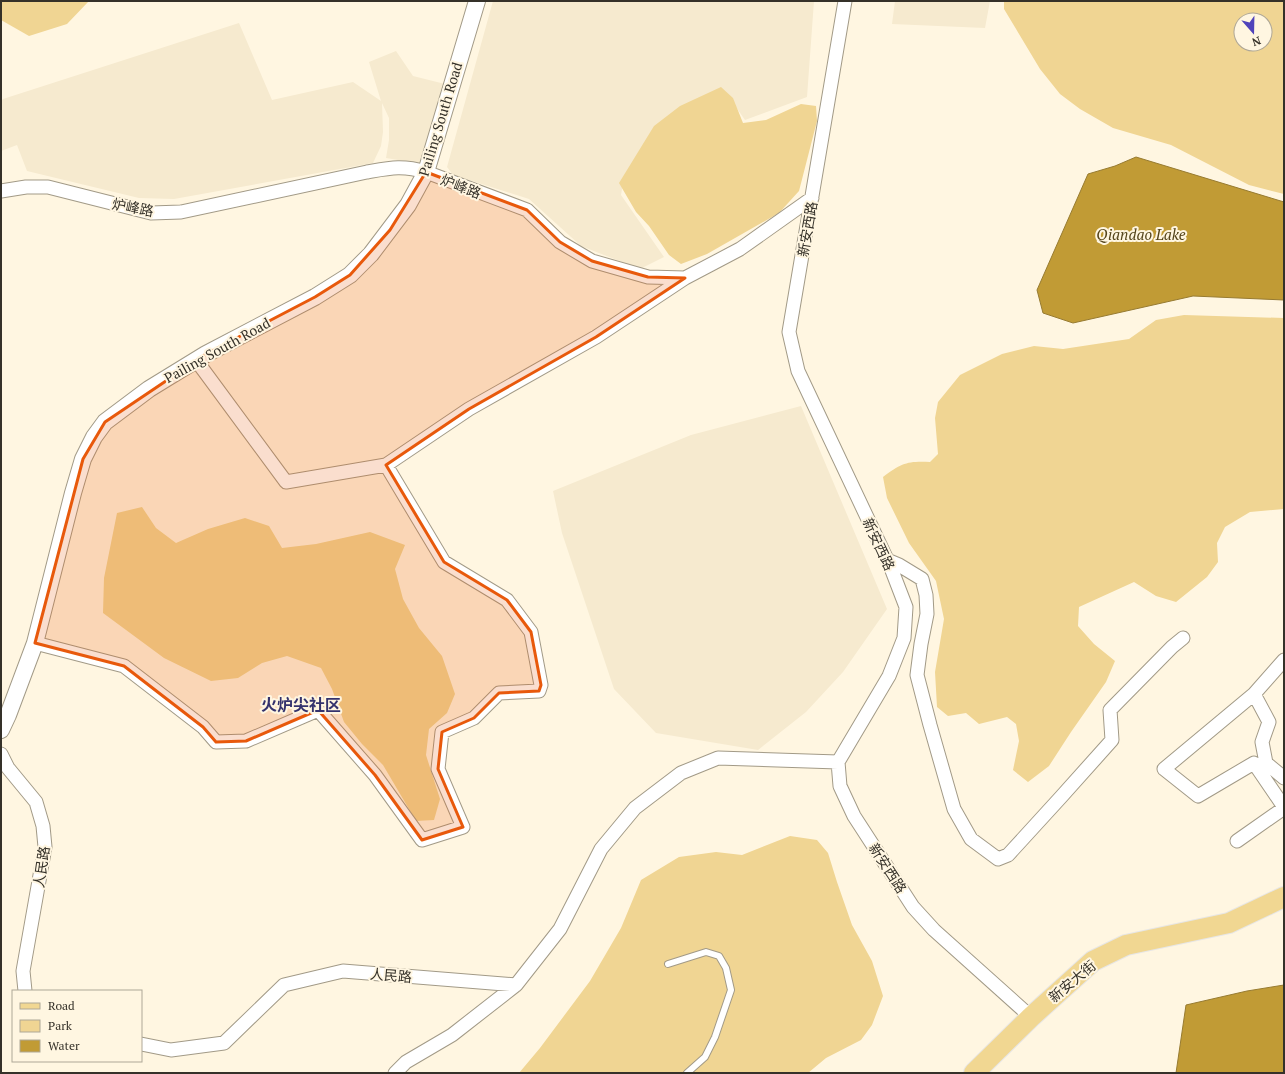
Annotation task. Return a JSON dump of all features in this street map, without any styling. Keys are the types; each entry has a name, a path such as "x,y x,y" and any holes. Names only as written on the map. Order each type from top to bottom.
{"main road":[{"name":"新安大街","path":"974,1073 1031,1017 1092,962 1126,945 1229,923 1284,897"}],"street":[{"name":"Pailing South Road","path":"1,730 35,643 73,493 83,459 94,437 105,422 149,389 196,360 315,297 350,275 371,254 408,205 426,172 477,1"},
{"name":"新安西路","path":"845,1 789,332 798,372 887,560 906,607 904,638 889,676 838,762 840,786 854,816 913,907 934,930 1031,1017"},
{"name":"炉峰路","path":"1,191 26,187 48,187 151,213 181,212 366,172 411,168 426,172 527,210 560,242 592,261 648,277 685,278 740,249 812,198"},
{"path":"196,360 286,482 386,465 469,409 596,337 685,278"},
{"path":"35,643 124,666 203,727 216,742 246,741 318,710 375,775 422,840 463,827 438,769 442,732 474,718 499,693 539,691 541,685 531,632 507,600 444,562 386,465"},
{"path":"887,560 899,565 922,579 926,595 927,614 917,675 930,725 954,809 971,840 998,859 1008,855 1112,740 1110,710 1172,647 1183,638"},
{"path":"1237,841 1284,808 1254,763 1198,796 1164,769 1254,694 1284,660"},
{"path":"1254,694 1269,722 1262,742 1266,763 1284,778"},
{"name":"人民路","path":"1,754 8,768 36,802 44,826 45,847 23,971 25,990"},
{"path":"395,1073 406,1062 452,1035 516,985 560,928 601,849 635,808 681,773 718,758 838,762"},
{"name":"人民路","path":"142,1044 171,1050 224,1043 284,985 343,971 516,985"}],"lane":[{"path":"668,964 706,952 719,956 726,968 732,990 715,1037 705,1057 687,1073"}],"highlighted area":[{"path":"426,172 527,210 560,242 592,261 648,277 685,278 596,337 469,409 386,465 444,562 507,600 531,632 541,685 539,691 499,693 474,718 442,732 438,769 463,827 422,840 375,775 318,710 246,741 216,742 203,727 124,666 35,643 83,459 105,422 206,354 315,297 350,275 390,230"}],"shaded area":[{"path":"493,1 814,1 807,97 745,120 731,100 623,183 621,195 664,257 640,269 581,246 529,199 453,175 447,167"},
{"path":"895,1 990,1 985,28 892,24"},
{"path":"239,23 272,100 353,82 381,101 369,62 396,51 413,76 445,84 422,164 386,158 389,140 389,118 382,103 383,132 381,146 373,163 174,199 139,198 27,171 17,145 1,151 1,101 3,99"},
{"path":"801,406 887,609 843,672 806,712 758,750 656,733 614,689 562,533 553,491 691,435"}],"green space":[{"path":"1,1 89,1 67,24 29,36 1,20"},
{"path":"1004,1 1284,1 1284,194 1249,185 1171,145 1113,128 1080,109 1060,94 1040,69 1004,9"},
{"path":"721,87 733,98 743,123 766,120 801,104 816,106 817,121 799,191 779,213 707,254 681,264 669,255 649,226 636,212 619,183 654,126 680,106"},
{"path":"1184,315 1284,318 1284,509 1250,512 1225,527 1217,543 1218,562 1207,577 1176,602 1156,596 1134,582 1079,607 1078,626 1094,644 1115,661 1106,682 1049,766 1028,782 1013,770 1019,741 1016,724 1007,717 979,724 966,713 948,716 937,707 935,672 944,619 936,581 909,543 887,498 883,477 905,464 930,462 938,454 935,418 938,402 960,375 1002,354 1034,346 1063,349 1129,339 1156,320"},
{"path":"142,507 156,528 176,543 208,529 245,518 269,526 282,548 316,544 370,532 405,545 395,569 403,599 419,628 442,656 455,694 447,713 429,729 426,755 440,799 434,820 416,821 383,765 362,744 344,722 332,689 321,668 287,656 262,663 238,678 211,681 164,658 103,613 104,578 117,513"},
{"path":"790,836 817,840 828,853 852,925 872,961 883,996 872,1025 861,1040 826,1058 808,1073 519,1073 540,1048 590,981 621,928 641,880 679,857 716,852 742,855"}],"water":[{"name":"Qiandao Lake","path":"1136,157 1284,202 1284,300 1193,296 1073,323 1043,313 1037,290 1088,174 1115,166"},
{"path":"1284,985 1284,1073 1176,1073 1186,1005 1247,991"}],"district":[{"name":"火炉尖社区","path":"301,705"}]}
